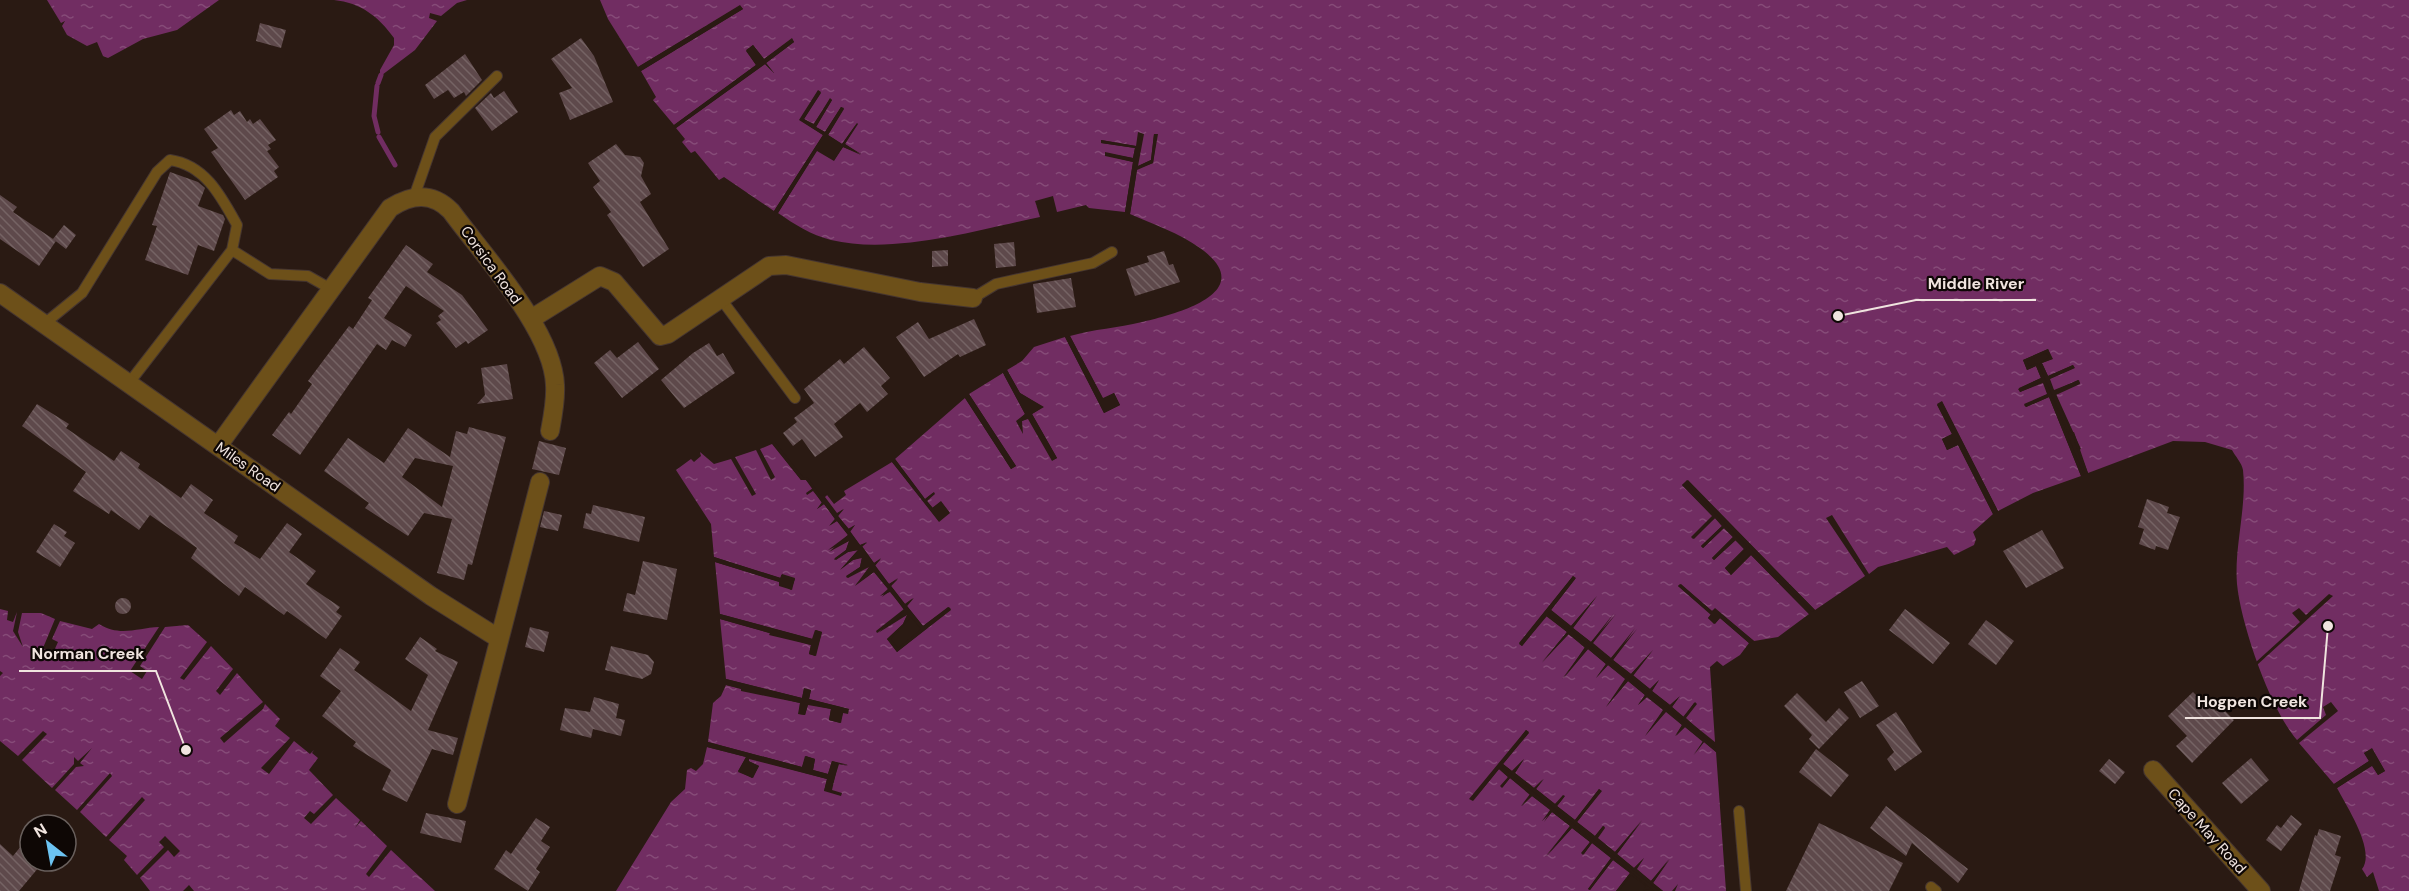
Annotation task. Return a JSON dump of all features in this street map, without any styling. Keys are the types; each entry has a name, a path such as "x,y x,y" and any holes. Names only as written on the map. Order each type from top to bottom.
{"street":[{"path":"218,446 390,208 414,197"},
{"name":"Corsica Road","path":"414,197 441,201 451,211 531,319 600,276 614,282 660,336 677,330 769,266 786,265 920,292 973,298"},
{"name":"Miles Road","path":"0,293 439,601 498,638"},
{"path":"531,319 546,348 555,383 550,431"},
{"path":"457,804 540,482"},
{"name":"Cape May Road","path":"2153,770 2261,891"}],"lane":[{"path":"414,197 435,137 496,76"},
{"path":"44,324 82,293 149,181 170,160 187,163 207,180 222,198 237,225 232,250 129,383"},
{"path":"232,250 270,274 308,276 331,290"},
{"path":"973,298 996,284 1019,277 1093,263 1112,252"},
{"path":"721,299 795,398"},
{"path":"1739,811 1746,891"}],"water":[{"path":"47,0 219,0 177,30 143,39 108,58 103,56 97,42 87,46 67,35 62,26 65,21 61,23"},
{"path":"334,0 467,0 457,3 441,16 430,13 429,18 437,21 415,50 382,75 380,70 394,45 394,38 382,23 368,12 353,4"},
{"path":"600,0 2409,0 2409,891 2379,891 2373,872 2367,877 2362,869 2365,861 2363,840 2337,788 2372,765 2378,775 2385,771 2372,749 2364,753 2369,761 2334,784 2299,743 2338,711 2331,702 2323,707 2326,715 2297,740 2277,708 2258,666 2244,621 2237,584 2237,556 2244,484 2240,462 2232,450 2205,442 2173,441 2088,473 2079,450 2081,449 2056,394 2080,383 2078,380 2054,391 2049,379 2074,368 2073,365 2048,376 2042,363 2052,359 2048,349 2023,360 2027,370 2036,366 2041,378 2019,388 2020,392 2043,382 2048,394 2024,405 2026,407 2049,397 2081,476 2033,493 1998,511 1942,402 1937,405 1952,434 1942,439 1947,450 1958,445 1993,514 1973,532 1976,539 1974,545 1954,555 1947,547 1878,567 1869,574 1832,515 1826,518 1865,576 1815,610 1688,480 1682,485 1713,516 1692,537 1694,539 1715,518 1722,526 1701,546 1703,548 1724,528 1733,537 1712,558 1714,560 1735,540 1744,549 1725,568 1731,575 1751,555 1809,614 1778,637 1754,641 1715,609 1712,611 1681,584 1678,586 1711,615 1708,618 1714,624 1720,618 1749,643 1740,655 1723,666 1717,661 1710,667 1715,742 1685,718 1696,704 1694,703 1684,717 1672,707 1679,697 1670,705 1652,691 1659,680 1650,689 1633,675 1653,650 1631,674 1613,660 1635,628 1611,658 1592,644 1614,613 1591,642 1573,628 1597,596 1571,626 1551,610 1575,579 1573,576 1519,643 1522,646 1546,616 1567,632 1542,663 1568,634 1585,647 1563,679 1588,649 1606,664 1596,678 1608,665 1626,679 1606,707 1628,681 1645,695 1638,705 1647,697 1664,710 1645,736 1666,711 1682,725 1675,736 1685,727 1703,742 1693,755 1704,742 1716,752 1726,891 1675,891 1678,884 1672,891 1663,891 1653,883 1670,859 1651,881 1636,869 1644,858 1634,868 1617,854 1642,821 1615,852 1597,838 1605,827 1603,826 1595,836 1577,822 1601,791 1599,789 1575,820 1557,806 1565,796 1555,804 1536,789 1543,779 1534,788 1515,773 1524,759 1512,771 1503,764 1529,733 1526,730 1473,801 1499,769 1508,777 1502,788 1510,778 1530,795 1522,806 1532,796 1551,810 1544,822 1552,812 1570,826 1546,857 1572,828 1590,842 1582,853 1584,854 1592,843 1611,858 1588,889 1590,890 1613,860 1630,873 1616,891 616,891 671,802 685,789 687,770 691,768 696,771 703,764 707,747 746,757 738,771 752,778 759,766 748,761 749,758 827,779 824,791 831,790 839,764 848,766 832,761 828,774 813,770 815,759 806,756 802,767 708,742 713,703 721,696 726,685 800,703 799,714 805,715 808,704 831,709 829,720 840,723 843,713 849,709 809,699 811,690 804,689 802,698 726,679 720,619 811,645 809,654 815,656 822,632 816,630 813,639 720,614 715,562 780,582 791,590 795,579 781,575 781,578 714,557 711,524 676,470 691,459 694,462 701,456 700,452 714,464 731,459 752,496 756,494 735,457 756,450 771,480 775,477 760,449 772,444 801,480 806,480 822,503 817,509 824,504 835,519 830,525 837,521 848,535 829,552 849,541 846,550 835,558 836,560 848,552 858,550 841,569 853,560 862,557 860,567 847,576 848,578 869,567 865,576 855,585 874,572 888,589 882,597 890,591 904,610 878,633 907,615 903,624 887,639 897,652 951,609 948,607 923,626 907,606 914,598 905,604 891,586 898,579 889,584 875,565 881,559 874,563 862,546 867,543 860,545 850,531 855,525 849,529 838,516 843,509 837,514 824,497 827,495 834,504 846,495 844,491 892,462 939,521 949,512 941,502 933,508 927,501 934,492 925,499 895,459 965,398 1011,469 1016,466 969,394 1003,373 1025,414 1017,422 1021,425 1022,421 1028,418 1053,460 1057,458 1032,414 1043,407 1020,393 1007,370 1022,361 1034,347 1065,337 1104,413 1120,405 1114,393 1103,399 1070,336 1142,322 1191,307 1217,289 1221,277 1216,263 1200,248 1175,233 1130,214 1137,169 1153,163 1157,134 1154,134 1151,160 1138,166 1136,146 1101,140 1101,143 1135,148 1133,158 1105,153 1105,156 1133,162 1125,212 1089,208 1086,205 1057,212 1053,196 1035,201 1040,217 936,239 882,245 856,244 831,240 810,232 778,213 817,150 834,160 843,147 861,154 845,144 857,123 842,144 828,135 844,108 841,107 825,132 816,127 832,100 830,99 813,125 804,119 821,93 818,91 800,120 823,135 774,211 724,177 719,180 695,151 691,153 682,142 685,139 676,128 765,64 774,73 766,63 794,42 792,39 764,59 753,45 746,51 756,65 674,125 653,100 656,97 641,71 743,9 740,6 638,67 608,19"},
{"path":"0,609 8,611 7,620 13,622 17,612 13,631 23,647 18,632 22,613 41,613 55,619 43,648 53,653 58,642 52,639 60,621 92,629 99,624 121,631 159,627 130,671 142,679 147,671 140,666 165,627 188,625 207,642 180,678 184,680 211,646 233,669 216,691 220,695 237,673 263,702 220,738 224,743 263,709 265,704 280,719 275,726 290,738 261,768 269,774 294,741 310,754 314,750 312,753 318,758 309,770 333,795 314,814 310,811 304,818 311,824 336,798 360,820 355,828 361,821 387,846 366,874 369,877 391,850 435,891 194,891 189,885 183,891 150,891 140,878 168,850 174,857 180,851 165,836 159,842 164,847 137,875 124,860 127,856 109,840 145,800 142,797 106,837 80,812 112,776 110,773 77,810 55,790 76,767 84,766 80,763 92,748 78,761 74,757 74,764 52,788 22,760 47,734 43,731 18,756 0,741 0,676 3,673 0,671"}],"pier":[{"path":"740,5 743,9 641,71 638,67"},
{"path":"792,38 794,42 766,63 774,73 765,64 676,128 674,125 756,65 746,50 753,45 764,59"},
{"path":"818,90 821,92 804,119 814,124 830,98 832,100 816,127 825,132 841,107 844,109 828,135 842,144 857,123 845,144 861,155 843,147 834,161 817,151 778,213 774,211 823,135 799,120"},
{"path":"1138,132 1144,134 1138,166 1151,160 1154,134 1158,134 1153,163 1137,170 1130,214 1125,212 1133,162 1105,155 1105,152 1133,158 1135,148 1101,143 1101,140 1136,146"},
{"path":"1070,336 1103,398 1114,393 1120,405 1104,413 1065,337"},
{"path":"2048,349 2053,359 2042,363 2048,376 2073,365 2075,368 2050,379 2054,390 2079,380 2080,384 2056,395 2071,433 2074,432 2088,473 2085,474 2073,436 2069,434 2039,364 2049,357 2046,353 2027,361 2029,366 2036,363 2039,365 2084,475 2081,476 2049,397 2026,407 2024,404 2047,394 2043,383 2020,392 2018,389 2041,378 2036,366 2027,370 2023,360"},
{"path":"1007,370 1020,393 1044,407 1032,414 1057,458 1052,461 1028,419 1022,421 1023,434 1016,421 1025,414 1003,373"},
{"path":"969,394 1016,466 1011,469 965,398"},
{"path":"1942,401 1998,511 1993,514 1958,445 1947,450 1942,439 1952,434 1937,404"},
{"path":"771,442 775,442 821,496 829,493 825,497 837,513 844,509 838,516 848,529 855,525 850,532 860,545 867,542 862,547 874,563 881,558 875,566 889,584 898,578 891,586 905,604 913,598 907,606 923,626 949,607 951,610 897,652 887,639 903,624 907,615 877,633 876,631 904,609 890,592 880,596 888,589 874,572 855,586 869,567 862,568 847,578 846,576 860,567 862,558 853,560 840,570 858,550 834,559 846,550 849,541 828,550 848,535 837,521 829,526 835,519 824,504 817,509 822,502 813,491 807,495 806,493 813,488 806,480 801,480","holes":["911,617 921,629 898,648 891,639"]},
{"path":"895,459 925,499 934,492 935,494 927,501 932,508 941,501 950,513 939,522 892,462"},
{"path":"1687,480 1815,610 1812,612 1687,484 1747,548 1729,569 1731,571 1752,553 1811,612 1809,614 1751,555 1731,575 1725,568 1744,549 1736,540 1714,560 1712,558 1733,537 1724,528 1703,548 1701,546 1722,526 1715,518 1693,539 1691,537 1712,516 1682,485"},
{"path":"714,557 780,578 782,574 795,578 792,590 779,586 779,582 715,562"},
{"path":"1573,576 1576,578 1551,610 1571,626 1597,596 1573,628 1591,642 1616,614 1593,643 1611,658 1637,629 1613,660 1631,674 1653,650 1633,676 1650,689 1659,680 1652,691 1670,705 1680,696 1672,707 1683,717 1695,702 1697,704 1686,718 1715,745 1547,613 1716,748 1716,752 1704,742 1694,755 1703,741 1685,727 1676,736 1682,725 1666,712 1645,736 1663,710 1647,697 1638,705 1645,695 1628,681 1606,707 1625,679 1608,665 1596,678 1606,664 1588,649 1562,679 1585,648 1569,634 1542,662 1567,632 1547,616 1522,646 1519,644"},
{"path":"1680,584 1712,611 1715,608 1754,641 1749,643 1720,618 1715,624 1708,618 1711,614 1678,586"},
{"path":"2329,594 2333,596 2257,665 2256,662 2300,622 2292,613 2299,608 2306,615"},
{"path":"720,614 812,639 815,630 822,632 816,656 809,654 811,645 769,635 770,633 720,619"},
{"path":"726,679 802,698 804,688 811,690 809,699 849,709 848,714 843,713 841,723 829,720 831,709 808,705 805,715 798,714 800,703 741,691 741,689 726,685"},
{"path":"1526,730 1529,732 1503,764 1512,771 1524,759 1515,773 1534,788 1544,779 1536,789 1555,804 1563,795 1565,796 1557,806 1575,820 1599,789 1602,791 1577,822 1595,836 1603,826 1605,828 1598,838 1615,852 1642,820 1617,854 1634,868 1644,858 1637,869 1651,881 1669,859 1653,883 1663,891 1659,891 1500,765 1654,891 1648,889 1643,891 1646,886 1631,875 1619,891 1616,891 1630,873 1613,860 1590,890 1588,889 1611,858 1592,843 1583,855 1581,853 1590,842 1572,828 1545,857 1570,826 1552,812 1542,821 1550,810 1532,796 1521,806 1530,794 1510,778 1502,788 1500,786 1508,777 1499,769 1473,801 1469,799"},
{"path":"708,742 802,767 805,756 815,759 813,770 828,774 832,761 849,765 838,764 832,790 842,793 841,796 824,791 827,779 749,759 759,766 753,778 738,772 746,757 707,747"},
{"path":"2372,748 2385,771 2378,775 2372,766 2337,788 2334,784 2369,761 2364,753"}],"building":[{"path":"260,23 286,30 281,48 256,41"},
{"path":"581,38 594,56 613,102 570,120 559,93 572,88 551,59"},
{"path":"465,54 482,80 466,96 464,92 454,98 448,90 434,99 425,85"},
{"path":"504,91 518,112 492,131 475,108 491,93 494,98"},
{"path":"231,110 234,115 240,111 247,122 250,119 253,124 260,119 276,140 268,145 271,149 267,151 279,167 274,171 278,177 245,200 211,152 218,148 204,129"},
{"path":"616,144 625,155 640,157 644,163 641,176 651,194 640,202 669,249 643,267 607,215 611,212 593,187 600,181 588,163"},
{"path":"170,172 198,182 205,188 198,206 223,215 225,219 214,251 198,245 188,275 145,260 157,226 152,225"},
{"path":"0,195 17,207 13,212 56,241 39,266 0,239"},
{"path":"64,225 76,235 66,249 53,239"},
{"path":"1014,242 1016,266 996,268 994,244"},
{"path":"406,245 433,264 427,272 462,295 488,330 468,344 466,341 456,348 436,323 441,320 438,316 444,311 406,286 384,318 412,335 405,347 392,340 386,350 377,344 300,455 272,435 289,412 291,414 312,384 308,381 349,326 353,329 372,300 368,298"},
{"path":"948,250 948,266 932,267 932,251"},
{"path":"1164,251 1169,265 1173,264 1180,282 1135,296 1126,269 1149,262 1147,256"},
{"path":"1071,278 1076,307 1037,313 1033,284"},
{"path":"974,319 986,345 960,357 958,354 924,377 896,337 918,322 929,339"},
{"path":"638,342 659,369 622,398 594,363 610,350 617,358"},
{"path":"709,343 717,356 723,353 735,373 684,408 661,380 693,353"},
{"path":"864,347 890,378 881,386 888,394 867,412 860,403 834,424 843,437 815,457 802,439 793,446 783,433 797,422 794,418 814,403 804,389 840,359 844,364"},
{"path":"507,364 513,399 477,404 485,395 481,368"},
{"path":"37,404 69,424 66,428 114,461 121,451 140,464 138,468 181,498 191,484 213,500 204,513 238,536 234,543 260,559 287,523 302,534 289,552 316,571 306,584 340,607 336,612 342,616 326,639 287,611 284,615 245,587 239,596 191,558 197,548 150,515 139,530 111,510 109,514 73,491 86,472 22,426"},
{"path":"469,427 506,437 472,565 468,564 464,580 437,573 452,519 424,513 408,536 365,508 369,503 324,471 348,438 384,463 408,428 450,457 456,431 467,434","holes":["415,458 453,466 442,507 402,477"]},
{"path":"539,441 566,448 559,475 532,469"},
{"path":"2147,499 2169,507 2167,513 2180,517 2168,550 2156,546 2155,550 2139,544 2144,529 2138,527"},
{"path":"593,505 645,517 639,542 583,528 586,513 591,514"},
{"path":"544,511 562,515 558,531 540,527"},
{"path":"54,524 67,532 64,536 75,543 60,567 36,552"},
{"path":"2042,530 2064,568 2026,588 2003,551"},
{"path":"643,561 677,569 667,620 623,611 627,593 635,595"},
{"path":"120,598 126,598 131,606 129,612 120,614 115,609 115,603"},
{"path":"1905,609 1950,643 1933,664 1889,630"},
{"path":"1986,620 2014,641 1996,665 1968,644"},
{"path":"530,627 549,632 544,652 525,647"},
{"path":"420,637 437,649 435,651 458,662 428,730 458,738 453,755 432,749 407,802 382,790 391,770 353,746 356,742 322,716 341,691 320,676 340,648 360,662 354,670 411,711 428,675 405,659"},
{"path":"611,646 648,655 654,662 651,674 642,679 605,670"},
{"path":"1862,681 1879,706 1860,718 1844,692"},
{"path":"2193,692 2216,711 2221,707 2234,720 2192,763 2176,746 2187,736 2168,716"},
{"path":"1797,693 1826,722 1839,708 1849,718 1819,749 1809,739 1812,735 1784,706"},
{"path":"594,697 619,704 616,718 625,720 621,736 593,729 591,738 560,730 565,708 590,712"},
{"path":"1896,712 1922,752 1895,771 1887,759 1894,752 1876,725"},
{"path":"1816,749 1849,775 1831,797 1799,772"},
{"path":"2251,758 2269,780 2241,804 2222,783"},
{"path":"2109,759 2125,772 2115,784 2099,771"},
{"path":"1886,806 1968,869 1958,883 1912,843 1906,856 1870,828"},
{"path":"426,813 466,821 461,843 420,833"},
{"path":"2291,815 2302,824 2281,851 2266,840 2277,825 2281,828"},
{"path":"536,818 550,827 541,841 550,847 536,869 540,872 528,891 494,869 506,850 511,854"},
{"path":"1819,823 1903,863 1889,891 1786,891"},
{"path":"2319,829 2341,836 2335,855 2341,857 2330,891 2299,891 2315,835 2317,836"},
{"path":"0,844 13,856 18,850 18,873 34,873 19,891 0,891"}],"waterway":[{"path":"378,83 381,75"},
{"path":"377,86 374,116 378,132"},
{"path":"379,137 395,165"}],"place":[{"name":"Middle River","path":"1838,316"},
{"name":"Hogpen Creek","path":"2328,626"},
{"name":"Norman Creek","path":"186,750"}]}
